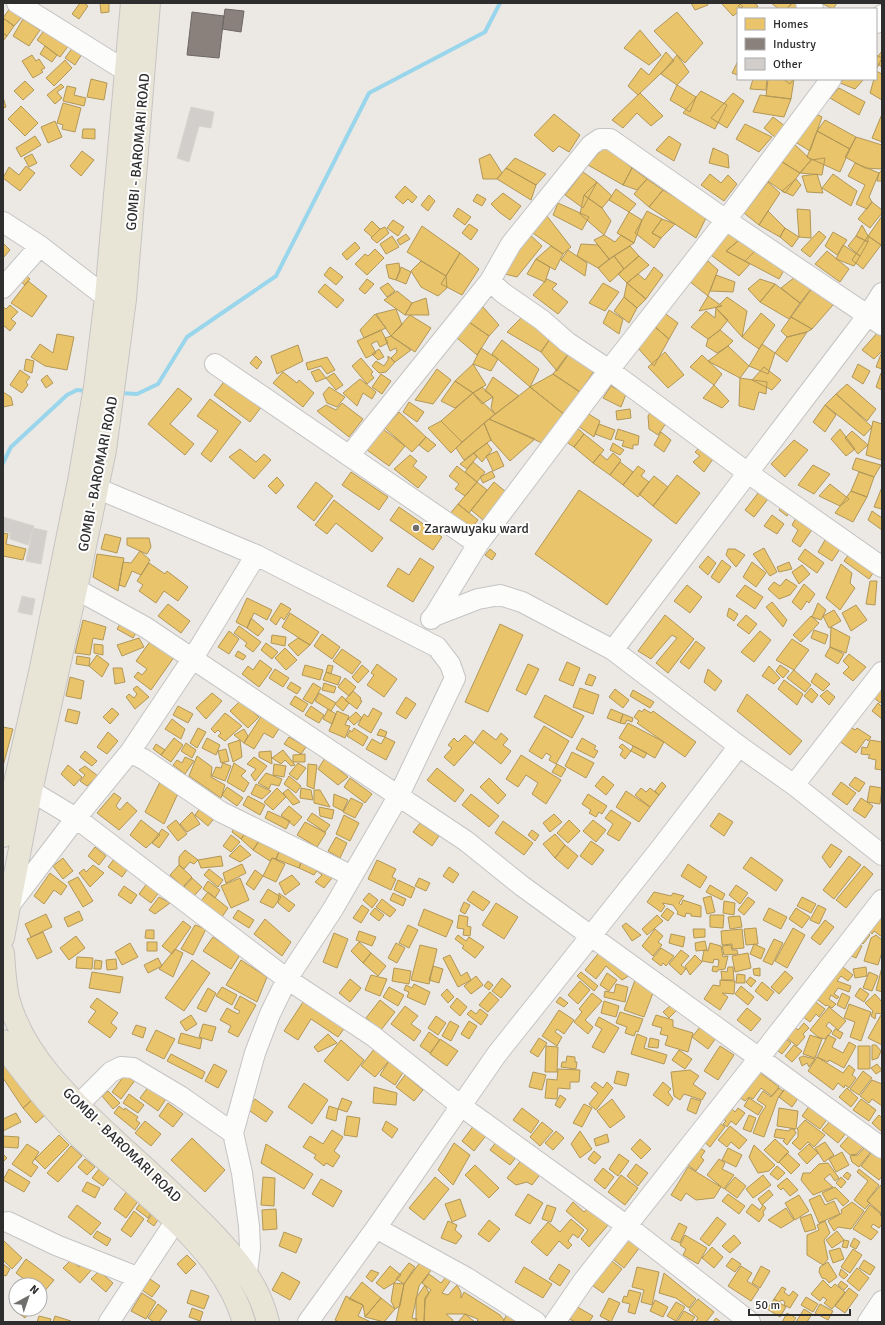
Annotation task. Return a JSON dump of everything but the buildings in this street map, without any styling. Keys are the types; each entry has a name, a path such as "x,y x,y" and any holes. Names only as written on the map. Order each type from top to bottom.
{"main road":[{"name":"GOMBI - BAROMARI ROAD","path":"104,389 106,297 132,3"},
{"name":"GOMBI - BAROMARI ROAD","path":"3,938 31,791 76,589 88,484 104,389 127,284 149,3"},
{"name":"GOMBI - BAROMARI ROAD","path":"3,834 41,668 88,484"},
{"name":"GOMBI - BAROMARI ROAD","path":"3,953 8,999 20,1029 34,1052 57,1083 78,1105 190,1209 247,1272 257,1288 268,1322"},
{"name":"GOMBI - BAROMARI ROAD","path":"3,1041 8,1052 55,1112 175,1222 216,1268 232,1291 244,1322"}],"street":[{"path":"17,3 126,71"},
{"path":"416,637 434,616 478,544 609,370 726,220 830,80"},
{"path":"349,456 490,281 511,244 591,145 600,139 610,139 726,220 875,320"},
{"path":"3,222 40,246 106,297"},
{"path":"3,288 40,246"},
{"path":"490,281 503,293 542,320 567,342 609,370 748,473 882,567"},
{"path":"613,650 748,473 875,320 882,293"},
{"path":"215,364 478,544"},
{"path":"88,484 256,555 438,647 450,664 455,678 400,795 333,909 287,979 255,1053 233,1133 242,1173 249,1226 250,1248 247,1272"},
{"path":"9,906 76,818 130,752 193,658 256,555"},
{"path":"76,589 114,608 193,658 269,711 400,795 466,841 522,886 882,1148"},
{"path":"434,616 478,598 500,595 522,602 613,650 739,746 794,785 882,855"},
{"path":"794,785 882,672"},
{"path":"308,1322 376,1228 497,1054 739,746"},
{"path":"130,752 145,760 221,812 352,876"},
{"path":"31,791 76,818 287,979 373,1036 461,1106 627,1226 750,1322"},
{"path":"555,1322 584,1280 882,900"},
{"path":"78,1105 111,1072 121,1067 133,1068 180,1096 233,1133"},
{"path":"8,1222 56,1245 137,1277"},
{"path":"109,1322 137,1277 175,1222"},
{"path":"376,1228 467,1278 536,1322"},
{"path":"868,1322 882,1301"}],"waterway":[{"path":"120,393 137,394 158,384 187,337 276,276 369,93 485,32 500,3"},
{"path":"3,463 11,447 67,395 77,390 87,391"}],"place":[{"name":"Zarawuyaku ward","path":"416,528"}]}
